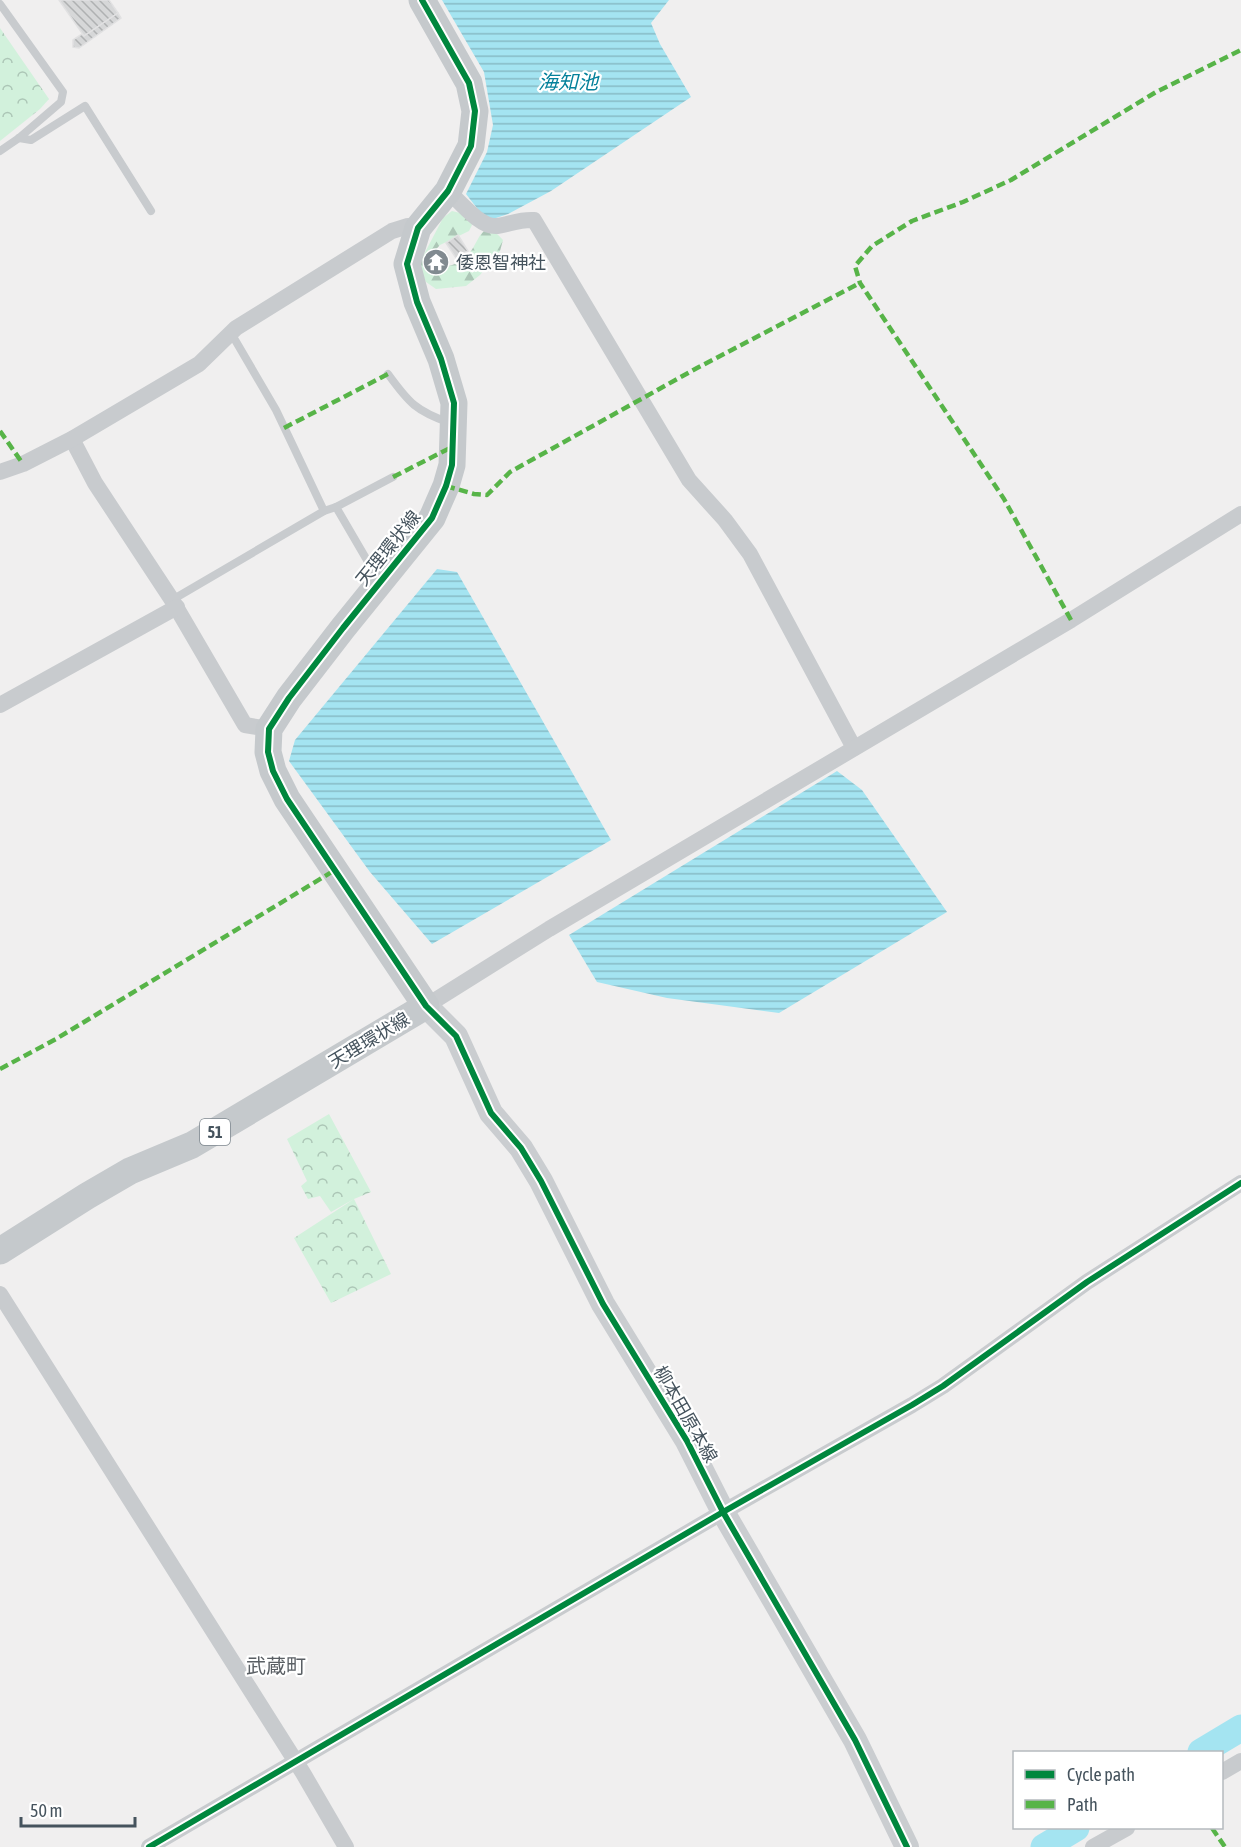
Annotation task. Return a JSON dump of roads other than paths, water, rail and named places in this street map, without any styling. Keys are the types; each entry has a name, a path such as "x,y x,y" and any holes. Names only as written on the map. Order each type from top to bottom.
{"main road":[{"name":"天理環状線","path":"0,1251 87,1196 130,1172 192,1145 426,1006 287,799 273,771 268,752 269,729 290,698 432,518 446,486 452,465 454,403 441,359 417,302 406,264 418,228 448,191 471,146 475,111 469,83 422,0"},
{"name":"柳本田原本線","path":"426,1006 456,1036 491,1113 521,1148 540,1181 603,1304 687,1441 723,1512 855,1740 907,1847"}],"street":[{"path":"448,191 485,225 496,226 522,219 534,220 689,480 725,520 750,554 854,748"},
{"path":"0,472 23,464 72,439 199,364 236,328 392,231 408,226 418,228"},
{"path":"72,439 95,483 175,604 245,724 269,729"},
{"path":"426,1006 559,923 1071,620 1241,514"},
{"path":"0,705 175,604"},
{"path":"149,1847 943,1386 1087,1282 1241,1183"},
{"path":"0,1294 295,1761 346,1847"},
{"path":"1223,1771 1241,1761"},
{"path":"1093,1847 1124,1829"}],"lane":[{"path":"0,4 63,92 61,102 0,151"},
{"path":"19,138 31,140 85,106 151,211"},
{"path":"231,333 276,410 324,511"},
{"path":"388,374 407,400 425,414 454,424"},
{"path":"175,604 324,511 393,477"},
{"path":"336,507 380,582"}],"water":[{"name":"海知池","path":"442,0 669,0 651,23 660,44 691,97 551,191 508,214 487,221 466,194 487,152 493,125 484,72"},
{"path":"437,569 457,572 611,840 432,944 370,872 289,761 295,740"},
{"path":"837,771 862,790 947,912 779,1013 667,998 597,982 569,935"}],"waterway":[{"path":"1203,1751 1241,1728"},
{"path":"1044,1847 1074,1829"}],"place":[{"name":"倭恩智神社","path":"436,262"}],"district":[{"name":"武蔵町","path":"276,1665"}]}
